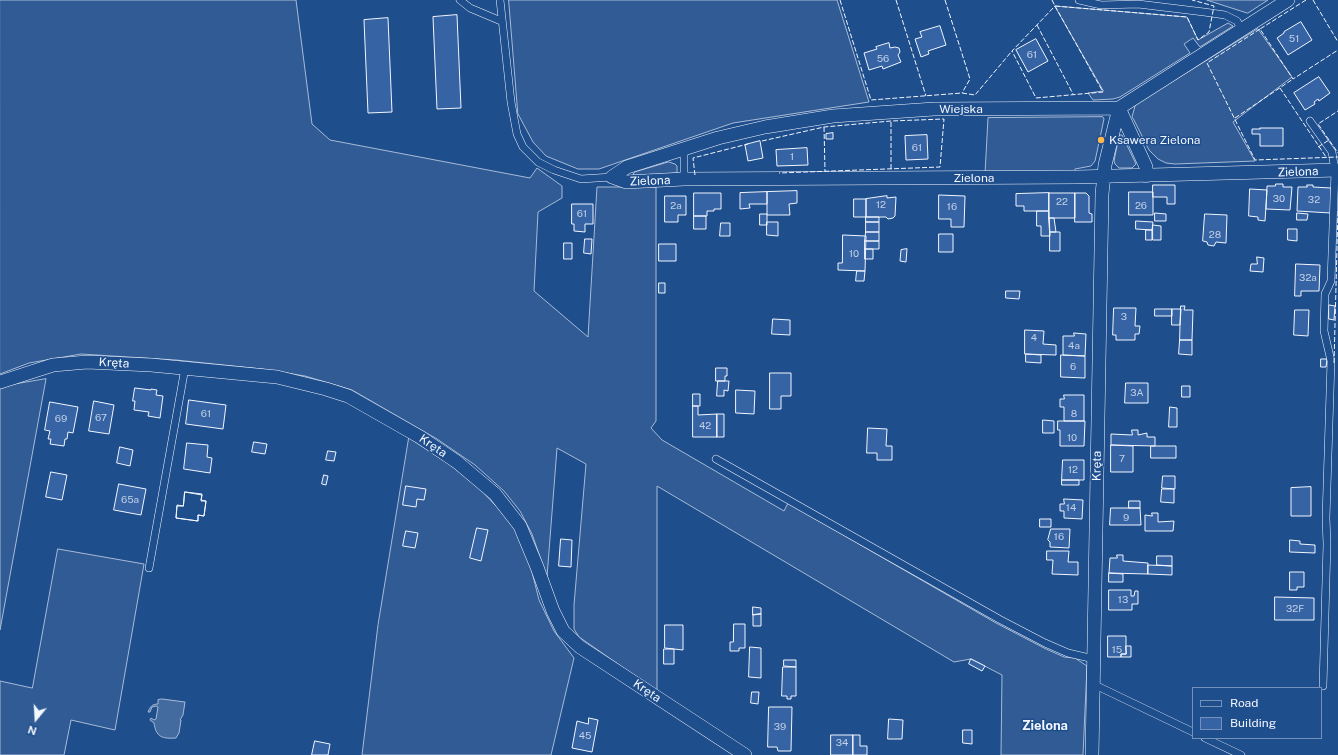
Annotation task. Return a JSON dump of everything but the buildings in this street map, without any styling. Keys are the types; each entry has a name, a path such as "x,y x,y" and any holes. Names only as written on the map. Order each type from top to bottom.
{"street":[{"path":"1146,176 1146,167 1119,108 1288,0"},
{"name":"Wiejska","path":"612,177 627,167 718,138 765,126 833,116 934,109 1119,108"},
{"name":"Kręta","path":"1092,755 1102,194 1108,151 1119,108"},
{"name":"Zielona","path":"612,177 626,182 684,180 1146,176 1337,171"},
{"name":"Kręta","path":"0,382 53,365 87,362 185,368 277,377 348,396 420,437 457,462 495,494 520,526 538,567 553,611 563,631 580,646 745,755"}],"lane":[{"path":"460,0 470,8 501,21"},
{"path":"500,0 501,21 511,102 517,134 523,147 538,162 554,170 574,177 581,179 612,177"},
{"path":"1079,0 1101,5 1138,4 1225,15 1237,21 1242,30"},
{"path":"1310,121 1332,152 1337,171 1331,281 1326,294 1324,331 1331,361 1323,686"},
{"path":"684,150 684,180"},
{"path":"149,568 185,368"},
{"path":"716,459 998,619 1068,653 1094,659"},
{"path":"1093,684 1192,732"},
{"path":"1207,739 1241,755"}],"shaded area":[{"path":"0,0 296,0 312,124 330,140 530,178 537,168 562,186 562,198 538,212 534,291 588,337 597,187 656,187 656,421 651,428 662,440 784,511 788,503 996,623 1046,649 1064,657 1075,658 1087,666 1083,755 1001,755 1002,675 971,659 954,662 657,486 657,691 579,637 574,629 574,605 586,464 557,448 547,577 532,534 520,511 504,491 475,465 437,439 352,390 305,376 262,369 176,360 81,354 29,363 0,374"},
{"path":"509,0 837,0 869,102 733,123 599,169 578,169 546,156 533,142 518,114"},
{"path":"1207,0 1268,0 1248,13"},
{"path":"1055,6 1187,17 1198,40 1228,23 1233,26 1200,47 1193,38 1184,44 1190,53 1120,97 1113,99 1093,100 1088,93 1103,91"},
{"path":"1258,29 1292,77 1233,122 1255,161 1175,164 1166,163 1158,159 1149,150 1132,117 1135,106 1139,102"},
{"path":"1103,117 1104,119 1095,161 1091,166 1075,169 1074,173 985,174 988,118"},
{"path":"1121,135 1136,164 1132,168 1119,168 1114,161 1119,136"},
{"path":"669,162 677,166 677,173 634,176 633,174 635,172"},
{"path":"46,379 0,630 0,389 9,385"},
{"path":"409,438 449,464 479,488 506,514 518,533 529,560 539,600 554,631 574,658 551,755 362,755 378,625"},
{"path":"58,549 144,564 115,730 71,720 64,755 0,755 0,681 32,688"},
{"path":"162,699 185,702 183,715 180,720 179,733 176,738 160,736 156,731 154,723 150,720 151,718 154,720 156,719 158,707 152,707 150,712 148,712 153,705 158,704 158,700"}],"fence":[{"path":"840,0 871,100 962,93 975,95 1012,51"},
{"path":"896,0 926,96"},
{"path":"945,0 970,79 962,93"},
{"path":"1052,0 1055,6 1187,17 1198,40 1209,32 1214,6 1192,0"},
{"path":"1306,0 1260,29 1293,79 1338,50"},
{"path":"1313,0 1338,42"},
{"path":"1055,6 1103,92 1036,98 1012,51 1055,6"},
{"path":"1037,25 1073,94"},
{"path":"1260,29 1207,63 1255,160 1338,157"},
{"path":"1235,118 1293,79"},
{"path":"1280,88 1326,157"},
{"path":"1329,140 1318,124 1338,111"},
{"path":"762,141 824,127 891,121 944,119 940,167 779,173"},
{"path":"891,121 891,169"},
{"path":"824,127 825,171"},
{"path":"1318,147 1329,140 1338,153"},
{"path":"695,175 693,158 748,144"},
{"path":"1334,363 1338,209"}],"place":[{"name":"Ksawera Zielona","path":"1101,140"}],"district":[{"name":"Zielona","path":"1045,726"}]}
